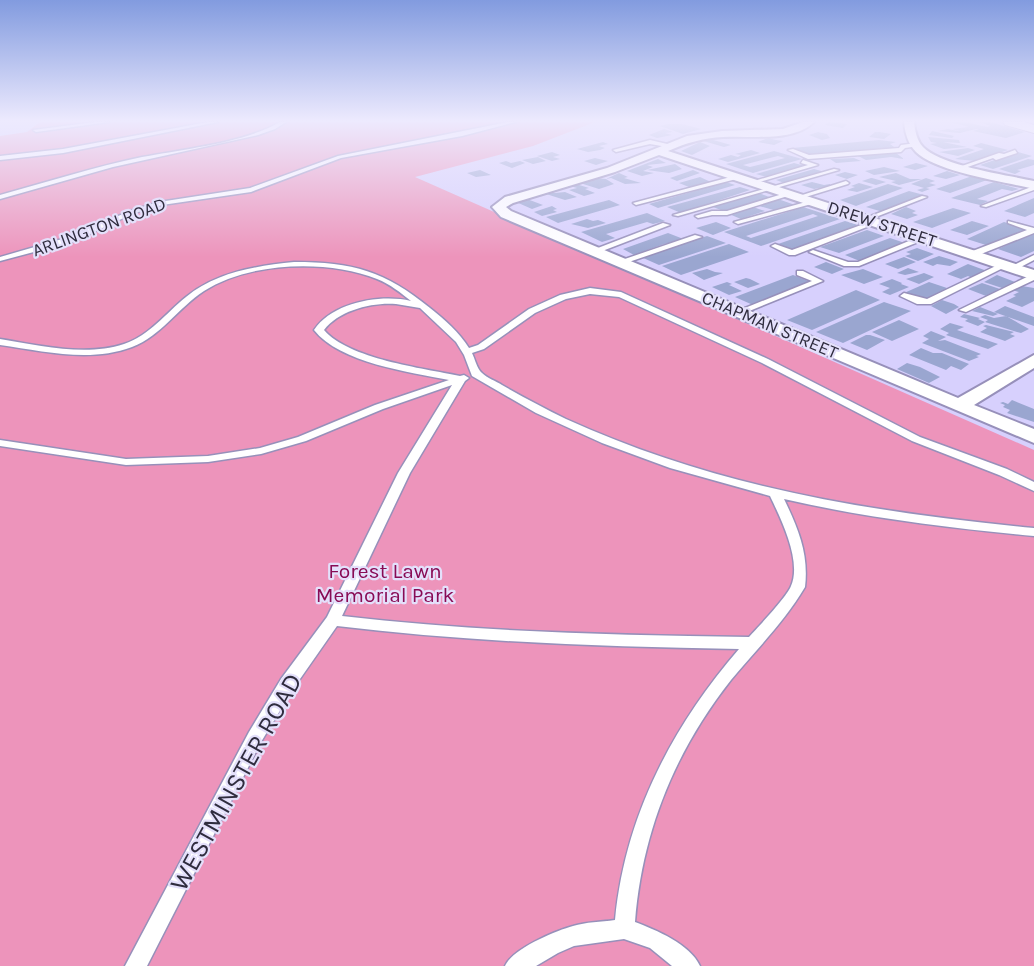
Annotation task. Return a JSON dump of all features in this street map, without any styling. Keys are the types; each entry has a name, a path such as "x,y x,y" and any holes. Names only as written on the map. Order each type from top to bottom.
{"street":[{"name":"CHAPMAN STREET","path":"619,167 509,200 498,207 506,214 1034,437"},
{"name":"DREW STREET","path":"713,167 1034,276"},
{"path":"972,167 1034,187"},
{"path":"960,405 1034,360"}],"lane":[{"path":"0,197 110,167"},
{"name":"ARLINGTON ROAD","path":"0,259 72,239 148,206 174,200 251,190 313,167"},
{"path":"754,182 808,167"},
{"path":"676,215 836,170"},
{"path":"636,204 738,177"},
{"path":"686,220 712,213 727,213 846,183"},
{"path":"984,206 1034,187"},
{"path":"775,246 792,253 924,197"},
{"path":"738,222 813,202"},
{"path":"1010,222 1034,230"},
{"path":"594,251 666,225"},
{"path":"973,255 1034,230"},
{"path":"620,262 698,237"},
{"path":"813,252 847,264 859,264 924,238"},
{"path":"904,296 920,302 928,302 1034,257"},
{"path":"0,342 87,351 124,347 150,334 188,298 210,285 246,272 291,266 326,266 368,273 394,285 444,325 469,351 476,374 548,416 603,440 684,468 775,493 909,519 1034,532"},
{"path":"739,312 819,281 800,273"},
{"path":"963,310 1034,276"},
{"path":"469,351 481,347 532,311 562,297 590,291 621,294 757,357 916,439 1003,472 1034,487"},
{"path":"423,307 399,301 376,301 329,319 321,324 319,330 334,344 367,357 461,379"},
{"path":"0,443 126,462 180,462 208,459 281,446 379,407 476,374"},
{"name":"WESTMINSTER ROAD","path":"136,966 255,736 287,684 333,620 404,473 461,379"},
{"path":"624,929 626,890 635,845 658,786 680,742 702,707 798,587 801,572 800,555 793,531 775,493"},
{"path":"333,620 438,633 579,641 753,643"},
{"path":"516,966 551,945 574,936 624,929 656,940 689,966"}],"green space":[{"name":"Forest Lawn Memorial Park","path":"0,167 453,167 415,177 1034,450 1034,966 0,966"}],"building":[{"path":"637,167 653,167 643,171 654,173 642,176 627,171"},
{"path":"661,167 682,169 669,173 647,170"},
{"path":"735,167 774,167 753,173"},
{"path":"780,167 801,167 767,177 756,174"},
{"path":"884,167 900,171 874,175 865,171"},
{"path":"903,167 924,167 915,170"},
{"path":"1027,167 1017,170 1021,171 1015,174 999,169"},
{"path":"814,169 825,172 787,184 776,180"},
{"path":"480,170 491,175 476,177 467,173"},
{"path":"693,170 700,173 677,181 670,178"},
{"path":"947,171 960,175 946,179 933,176"},
{"path":"845,172 858,175 847,179 835,175"},
{"path":"619,173 628,177 624,178 641,183 625,184 611,178 606,179"},
{"path":"896,173 910,179 922,179 899,185 891,182 896,181 879,177"},
{"path":"972,176 987,180 950,193 936,189"},
{"path":"700,177 713,183 694,189 679,183"},
{"path":"596,178 606,179 614,184 599,189 580,183"},
{"path":"871,178 886,182 876,185 862,181"},
{"path":"926,178 935,181 929,183 936,185 922,192 917,190 924,188 911,184"},
{"path":"726,182 735,185 658,208 649,204"},
{"path":"812,182 830,184 830,186 814,189 801,185"},
{"path":"994,182 1019,189 1012,191 1002,189 977,199 988,201 980,205 951,198"},
{"path":"859,183 873,187 857,192 847,190"},
{"path":"576,184 589,188 585,189 595,193 584,196 569,190 577,188 570,186"},
{"path":"888,184 903,188 856,206 840,200"},
{"path":"740,187 750,190 681,213 667,207"},
{"path":"909,191 924,195 883,212 866,207"},
{"path":"565,192 577,197 565,200 543,193"},
{"path":"759,193 772,198 726,212 713,207"},
{"path":"1034,198 1034,213 1025,217 1004,211"},
{"path":"527,199 543,205 532,209 516,202"},
{"path":"778,199 795,205 777,211 759,206"},
{"path":"609,200 620,205 558,223 546,217"},
{"path":"552,206 557,209 553,210 557,212 542,216 534,212"},
{"path":"753,207 765,211 741,219 729,214"},
{"path":"803,207 840,219 761,246 724,232","holes":["813,214 818,216 751,238 746,236"]},
{"path":"906,207 916,211 912,213 918,215 907,219 891,214"},
{"path":"953,208 971,213 932,228 913,222"},
{"path":"647,213 665,221 653,224 647,222 606,234 615,238 602,242 581,232"},
{"path":"587,219 606,223 588,228 571,224"},
{"path":"845,221 858,225 794,250 778,244"},
{"path":"972,221 989,226 967,235 950,230"},
{"path":"716,222 731,228 713,235 696,228"},
{"path":"1004,222 1028,229 993,242 996,243 989,246 967,239"},
{"path":"867,230 884,236 839,253 820,247"},
{"path":"668,233 686,240 664,244 634,255 623,249"},
{"path":"1034,233 1034,251 1021,257 998,249"},
{"path":"707,236 726,243 659,265 641,257"},
{"path":"890,238 908,244 862,262 845,255"},
{"path":"729,244 749,252 681,275 662,266"},
{"path":"917,248 934,254 918,261 905,256 911,254 906,252"},
{"path":"939,256 958,262 950,266 937,264 933,266 923,262"},
{"path":"904,257 916,262 898,269 885,264"},
{"path":"826,262 844,269 832,274 814,267"},
{"path":"968,264 987,271 972,278 968,276 961,279 947,274"},
{"path":"908,268 919,272 905,275 897,273"},
{"path":"707,269 723,273 704,280 692,273"},
{"path":"863,269 883,277 864,284 841,275"},
{"path":"924,273 934,277 919,284 906,279"},
{"path":"793,275 811,282 753,305 735,297"},
{"path":"997,275 1015,282 1002,288 984,282"},
{"path":"746,278 760,284 748,288 734,282"},
{"path":"892,279 909,287 890,295 882,292 890,288 879,284"},
{"path":"727,282 742,291 729,295 712,287"},
{"path":"929,282 947,288 926,301 904,293"},
{"path":"982,283 1000,289 986,296 968,289"},
{"path":"1022,286 1034,288 1034,301 1022,307 1006,301 1019,292 1012,290"},
{"path":"856,290 880,300 812,330 787,320"},
{"path":"942,300 959,307 946,314 931,306"},
{"path":"884,302 911,311 843,343 816,332"},
{"path":"1005,306 1034,317 1034,326 994,312"},
{"path":"980,307 998,314 993,316 972,311"},
{"path":"964,314 980,318 978,319 985,322 978,326 960,317"},
{"path":"985,315 994,318 1006,316 1029,329 1021,333 985,322 988,320 980,317"},
{"path":"899,320 919,329 892,341 872,332"},
{"path":"950,323 964,327 957,330 998,344 988,349 946,335 949,333 940,329"},
{"path":"983,326 1014,332 1010,334 1015,336 1005,341 980,332 987,328"},
{"path":"931,331 946,337 938,341 945,340 981,354 969,361 922,343 929,339 923,336"},
{"path":"866,335 885,340 867,350 850,343"},
{"path":"921,348 933,353 942,353 969,364 961,370 951,366 946,370 909,355"},
{"path":"907,363 940,377 929,383 897,369"},
{"path":"1012,400 1034,409 1034,422 1007,413 1010,410 1000,403 1008,404"}]}
